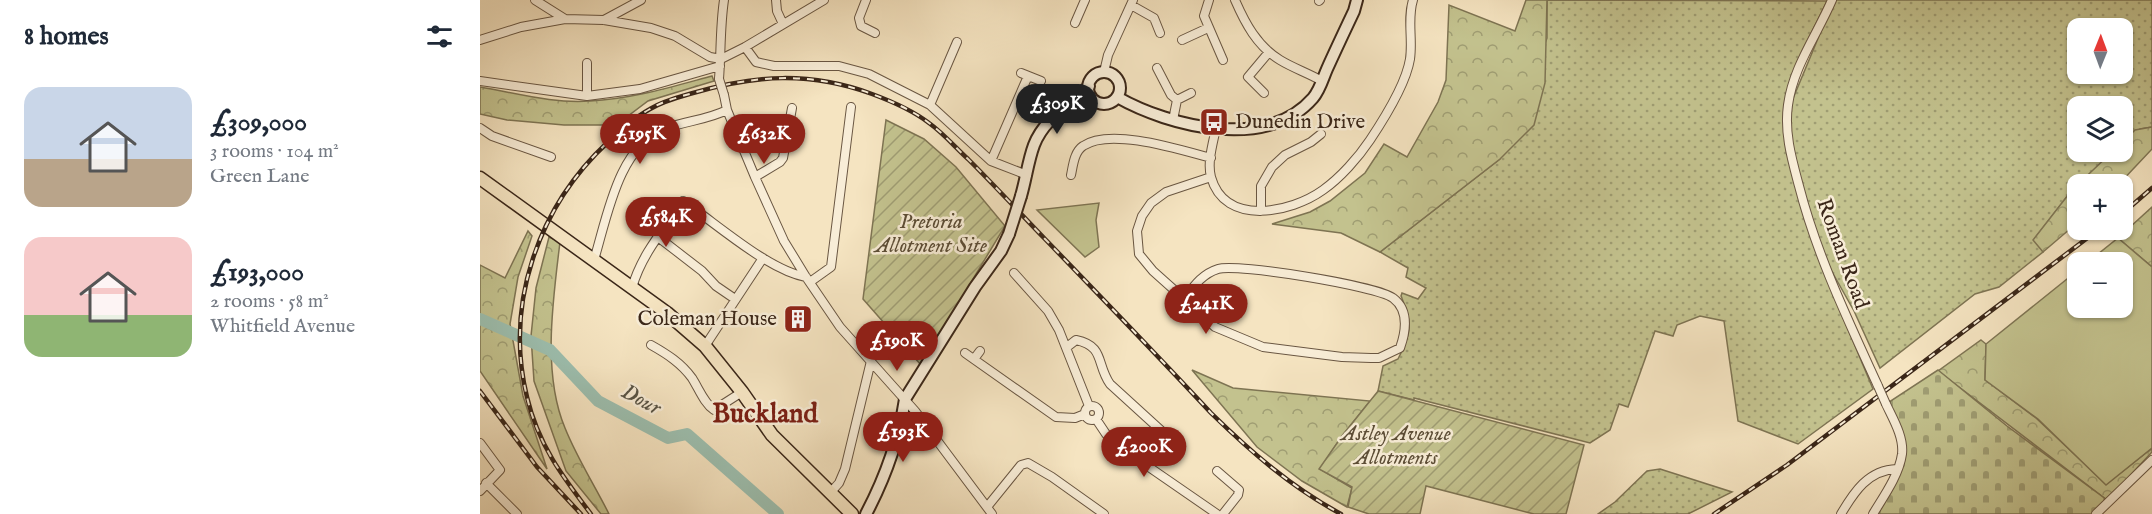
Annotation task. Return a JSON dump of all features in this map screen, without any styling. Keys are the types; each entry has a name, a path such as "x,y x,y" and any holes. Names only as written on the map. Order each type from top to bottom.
{"main road":[{"path":"480,178 632,288 705,346 742,392 772,435 847,512"}],"street":[{"path":"536,0 565,20"},
{"path":"604,20 641,0"},
{"path":"724,0 719,80 727,110 784,241 840,327 905,399 989,511 1023,463 1031,464 1104,514"},
{"path":"776,0 777,11 783,24"},
{"path":"480,81 587,96 640,89 721,63 824,0"},
{"path":"866,0 859,18 861,26 875,33"},
{"path":"1075,23 1085,0"},
{"path":"1209,0 1204,16 1223,60"},
{"path":"1235,0 1246,24 1269,52 1322,81"},
{"path":"1117,97 1173,120 1216,128 1265,127 1284,121 1315,96 1357,0"},
{"path":"1216,128 1211,158 1211,177 1223,200 1239,208 1261,211 1278,210 1301,202 1323,190 1369,142 1400,87 1410,59 1413,0"},
{"name":"Roman Road","path":"1832,0 1810,43 1790,95 1788,144 1809,224 1826,271 1900,437 1902,453 1892,482 1873,514"},
{"path":"1104,72 1108,55 1132,2 1154,18 1160,33"},
{"path":"480,40 521,27 565,20 604,20 651,28 675,36 721,63"},
{"path":"1182,40 1208,28"},
{"path":"930,105 957,42"},
{"path":"745,47 756,62 774,66 839,66 869,74 930,105 991,161 1027,175"},
{"path":"1264,93 1248,77 1269,52"},
{"path":"587,63 587,96"},
{"path":"1157,68 1171,95 1177,100"},
{"path":"866,514 888,463 902,421 905,399 980,279 1001,251 1009,234 1034,145 1042,130 1053,117 1090,92 1093,77 1104,72 1114,75 1119,83 1117,97 1109,103 1104,103 1090,92"},
{"path":"991,161 1025,75 1041,81"},
{"path":"1177,100 1191,93"},
{"path":"1173,120 1177,100"},
{"path":"632,288 641,263 684,201 763,258 793,275 808,280 831,267 851,107"},
{"path":"755,177 783,158 792,108"},
{"path":"594,260 620,179 629,159 646,139 663,130 714,117 727,110"},
{"path":"480,128 492,136 550,158"},
{"path":"1261,211 1261,186 1272,167 1285,155 1311,142 1321,134"},
{"path":"1071,176 1075,156 1082,146 1100,140 1117,138 1159,144 1211,158"},
{"path":"1012,169 1030,162"},
{"path":"1184,298 1196,284 1214,270 1221,268 1260,271 1372,290 1392,297 1400,305 1405,319 1405,334 1400,348 1379,358 1342,357 1263,347 1215,327 1153,271 1139,254 1137,231 1142,216 1151,203 1166,192 1211,177"},
{"path":"658,237 735,299"},
{"path":"705,346 763,258"},
{"path":"1014,273 1048,311 1067,347 1089,405"},
{"path":"1067,347 1076,340 1086,342 1094,348 1100,357 1104,375 1110,384 1178,446"},
{"path":"651,345 676,360 692,378 709,406 714,410 742,392"},
{"path":"974,359 980,351"},
{"path":"965,353 1056,417 1075,418 1084,414 1089,405"},
{"path":"830,493 839,483 845,469 871,361"},
{"path":"1089,405 1098,409 1099,414 1096,419"},
{"path":"1084,414 1088,419 1096,419"},
{"path":"1096,419 1117,445 1216,514"},
{"path":"480,443 500,470 480,491"},
{"path":"2096,514 2152,460"},
{"path":"1841,514 1865,480 1877,473 1896,469"},
{"path":"1217,471 1239,490 1238,495 1223,514"},
{"path":"486,483 517,514"}],"green space":[{"path":"1526,0 1547,0 1545,83 1534,125 1500,159 1380,252 1341,233 1272,224 1310,212 1330,201 1365,173 1384,144 1407,157 1438,102 1446,80 1449,5 1515,31"},
{"path":"1547,0 1827,1 1801,54 1785,108 1807,224 1825,274 1873,389 1798,444 1738,421 1724,321 1700,316 1677,325 1673,336 1655,331 1628,407 1619,404 1610,430 1590,443 1378,391 1383,366 1398,359 1408,335 1408,314 1402,293 1418,299 1426,288 1406,277 1408,268 1380,252 1500,159 1547,38"},
{"path":"1834,0 2152,0 2152,127 2140,129 2133,135 2133,96 2067,96 2067,162 2104,162 2090,174 2067,174 2067,196 2035,238 2043,252 1999,287 1975,294 1880,368 1854,311 1831,270 1810,221 1788,144 1792,101"},
{"path":"712,76 714,81 648,101 616,125 564,125 507,120 480,114 480,87 576,102 636,95"},
{"name":"Pretoria Allotment Site","path":"886,120 924,139 956,167 1005,226 921,365 863,299"},
{"path":"2152,127 2152,149 2128,174 2089,174 2101,162 2133,162 2133,132 2135,130"},
{"path":"2067,196 2067,232 2043,252 2033,240"},
{"path":"1099,203 1096,220 1099,247 1085,257 1037,210"},
{"path":"2152,207 2152,267 2120,240 2133,240 2133,224"},
{"path":"528,231 532,236 518,277 510,324 523,396 547,469 480,371 480,265 505,278"},
{"path":"549,237 560,242 551,336 551,360 558,407 575,450 609,514 601,514 566,471 534,381 531,336 536,288"},
{"path":"2116,240 2120,240 2152,267 2152,448 2106,485 2038,419 1985,380 1986,344 2067,279 2067,318 2133,318 2133,252 2100,252"},
{"path":"1981,340 1986,344 1985,380 2036,418 2106,484 2152,448 2152,452 2107,500 1938,371"},
{"path":"1192,370 1233,388 1370,401 1342,436 1320,469 1352,488 1347,507 1302,481 1257,447"},
{"path":"1938,370 2007,426 2107,500 2094,514 1873,514 1905,453 1886,404"},
{"name":"Astley Avenue Allotments","path":"1378,391 1584,445 1566,514 1534,514 1426,486 1420,514 1369,514 1348,507 1352,487 1319,469"},
{"path":"1660,469 1732,492 1688,514 1598,514 1615,502 1647,471"}],"waterway":[{"name":"Dour","path":"480,319 550,350 598,401 668,438 687,434 778,514"}],"railway":[{"path":"591,514 544,445 527,397 521,362 520,326 524,292 533,258 546,226 563,196 584,167 628,124 655,106 716,87 739,82 782,78 826,82 872,94 909,110 934,127 987,179 1211,413 1288,480 1341,514"},
{"path":"2133,204 2152,188"},
{"path":"1714,514 1787,465 2085,240"},
{"path":"480,391 537,467 581,514"}],"place":[{"name":"Dunedin Drive","path":"1214,122"},
{"name":"Coleman House","path":"798,319"}],"district":[{"name":"Buckland","path":"765,415"}]}
